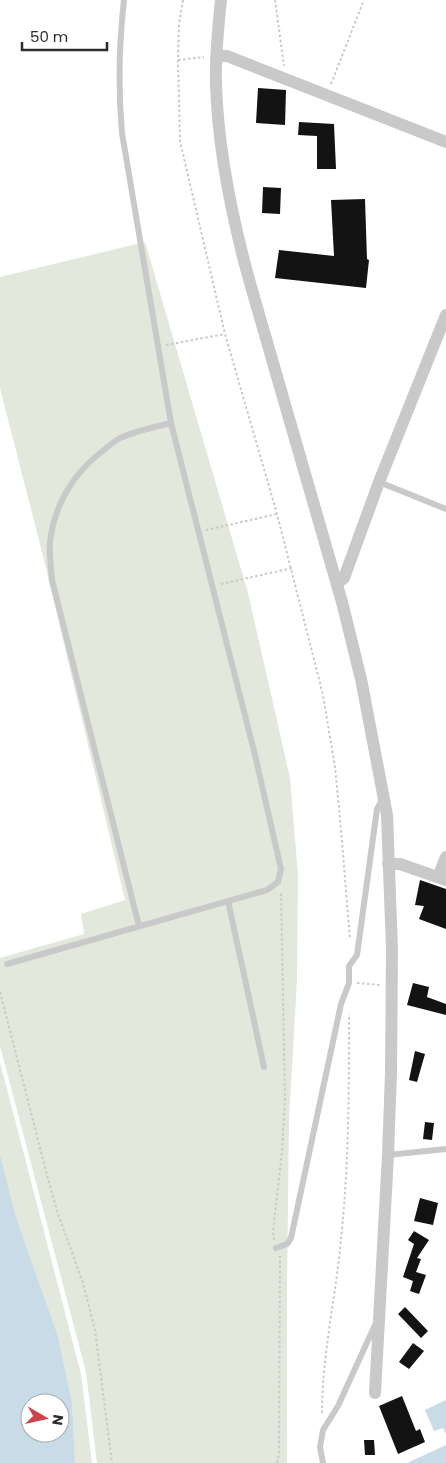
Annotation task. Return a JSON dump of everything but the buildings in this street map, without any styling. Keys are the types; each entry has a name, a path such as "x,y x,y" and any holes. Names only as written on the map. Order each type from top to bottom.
{"street":[{"path":"221,0 216,56 219,130 239,243 337,583 355,652 387,815 392,949 388,1155 375,1393"},
{"path":"216,56 227,56 446,142"},
{"path":"337,583 344,578 379,482 446,316"},
{"path":"388,864 400,864 442,878 446,857"}],"lane":[{"path":"7,964 267,890 278,882 280,876 281,864 171,423 122,133 119,101 120,34 124,0"},
{"path":"139,926 52,580 50,542 55,519 63,498 74,478 85,465 118,439 141,430 171,423"},
{"path":"379,482 446,509"},
{"path":"276,1248 287,1244 290,1238 341,1004 349,983 349,966 357,955 377,809 384,794"},
{"path":"228,901 264,1067"},
{"path":"388,1155 446,1150"},
{"path":"323,1463 320,1447 323,1430 353,1377 379,1316"}],"path":[{"path":"183,0 179,24 178,60 180,141 225,334 292,568 323,695 340,818 350,938"},
{"path":"276,0 285,70 284,78"},
{"path":"327,95 364,0"},
{"path":"178,60 216,56"},
{"path":"176,344 225,334"},
{"path":"199,532 277,514"},
{"path":"212,587 292,568"},
{"path":"276,1463 279,1454 280,1256 276,1248 273,1232 282,1151 285,1100 280,876"},
{"path":"349,983 391,986"},
{"path":"0,992 47,1175 58,1214 83,1283 95,1330 112,1463"},
{"path":"323,1430 322,1399 325,1365 345,1203 349,1016"}],"shaded area":[{"path":"145,242 248,593 290,778 298,875 297,981 289,1119 287,1463 97,1463 86,1372 0,1046 0,958 84,934 81,914 125,900 44,560 0,388 0,277"},
{"path":"0,1062 81,1374 92,1463 75,1463 72,1402 58,1336 16,1217 0,1154"}],"water":[{"path":"0,1154 16,1217 58,1336 72,1402 75,1463 0,1463"},
{"path":"446,1400 446,1434 443,1428 434,1431 425,1410"},
{"path":"446,1445 446,1463 407,1463"}]}
